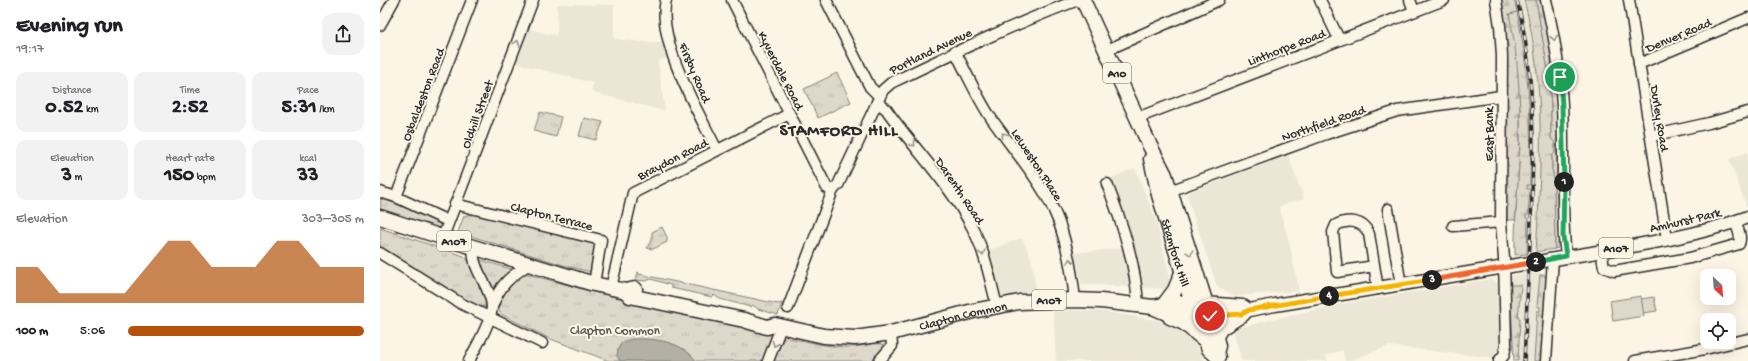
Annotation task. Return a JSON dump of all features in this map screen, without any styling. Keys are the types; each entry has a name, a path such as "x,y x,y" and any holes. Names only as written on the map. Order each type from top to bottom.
{"highway":[{"name":"Stamford Hill","path":"1083,0 1150,146 1211,339 1209,349 1218,357"},
{"name":"Clapton Common","path":"380,217 474,248 594,284 626,291 630,296 744,320 767,327 778,326 807,334 840,338 866,337 891,333 997,306 1019,302 1075,300 1101,301 1160,309 1201,310"},
{"name":"Stamford Hill","path":"1176,230 1182,274 1201,310"},
{"path":"1160,309 1175,290 1182,274"},
{"name":"A107","path":"1160,309 1211,339 1220,328 1246,312"}],"main road":[{"name":"Amhurst Park","path":"1201,310 1243,306 1246,312 1667,239 1735,222 1748,217"}],"street":[{"path":"380,25 394,0"},
{"name":"Osbaldeston Road","path":"396,197 472,0"},
{"name":"Oldhill Street","path":"443,237 533,0"},
{"name":"Firsby Road","path":"666,0 665,18 670,46 682,78 717,150"},
{"name":"Kyverdale Road","path":"732,0 827,188 834,190"},
{"name":"Darenth Road","path":"826,0 870,87 933,170 970,223 981,250 997,306"},
{"name":"Portland Avenue","path":"788,308 834,190 838,185 883,90 891,83 955,51 999,31 1078,0"},
{"path":"1107,50 1219,0"},
{"path":"1320,0 1339,39"},
{"path":"1410,0 1414,11"},
{"name":"Linthorpe Road","path":"1137,118 1339,39 1444,0"},
{"name":"East Bank","path":"1496,0 1502,48 1501,245 1503,249 1504,268 1506,345 1504,355 1499,361"},
{"path":"1546,0 1562,92 1564,164 1563,236 1566,256"},
{"name":"Durley Road","path":"1629,0 1667,239"},
{"name":"Denver Road","path":"1639,64 1748,18"},
{"name":"Leweston Place","path":"955,51 975,92 1039,185 1058,219 1070,259 1075,300"},
{"name":"Northfield Road","path":"1164,192 1326,134 1391,113 1501,96"},
{"path":"1651,136 1709,123 1748,112"},
{"name":"Braydon Road","path":"611,288 633,193 789,114"},
{"path":"1107,184 1126,240 1137,287 1138,306"},
{"path":"380,192 396,197 448,221"},
{"name":"Clapton Terrace","path":"455,204 601,240 594,284"},
{"path":"1388,209 1401,285"},
{"path":"1374,266 1337,272 1334,232 1336,224 1342,222 1363,224 1369,234 1378,289"},
{"path":"1453,226 1501,222"},
{"path":"1601,251 1604,267 1614,270 1690,258 1739,244 1741,240 1735,222"},
{"path":"474,248 473,256 488,288 492,307"},
{"path":"380,253 460,303 542,343"},
{"path":"1546,361 1553,259"},
{"path":"469,361 490,317 497,293 504,283 529,264"},
{"path":"768,361 778,326"},
{"path":"879,361 892,346 891,333"},
{"path":"1635,361 1705,349 1748,339"}],"shaded area":[{"path":"1514,0 1524,0 1526,8 1536,64 1541,121 1540,175 1534,271 1541,270 1537,306 1540,306 1540,311 1537,311 1534,361 1518,361 1520,318 1518,318 1521,285 1510,285 1509,279 1512,276 1526,272 1528,218 1526,218 1526,215 1528,215 1529,189 1527,189 1527,185 1529,185 1531,150 1528,77 1522,34"},
{"path":"557,4 614,5 614,39 655,43 663,41 668,58 658,61 665,111 591,92 593,83 516,63 529,28 543,33 557,35"},
{"path":"1748,152 1748,206 1746,206 1729,159"},
{"path":"1288,155 1304,199 1279,207 1290,246 1299,291 1234,296 1217,286 1187,196 1189,192"},
{"path":"1135,168 1156,220 1170,279 1169,286 1165,289 1081,284 1075,253 1123,248 1129,245 1109,179"},
{"path":"1022,238 1031,258 1036,291 1000,296 989,250"},
{"path":"1492,279 1498,283 1503,342 1500,351 1495,358 1388,346 1349,361 1345,361 1343,350 1325,356 1328,361 1242,361 1232,329 1335,305"},
{"path":"1053,310 1100,311 1168,322 1179,326 1192,337 1205,361 1056,361"},
{"path":"632,339 649,339 667,342 683,349 696,361 620,361 617,356 619,346 623,342"}],"green space":[{"path":"1500,0 1514,0 1517,12 1509,14 1517,65 1520,117 1519,169 1515,220 1507,220 1506,41 1505,25"},
{"path":"1524,0 1536,0 1549,76 1551,138 1555,143 1555,153 1552,156 1552,169 1554,177 1555,249 1536,252 1540,157 1539,94 1531,31"},
{"path":"1536,0 1542,0 1556,81 1558,248 1555,249 1554,177 1552,169 1552,156 1555,153 1555,143 1551,138 1549,76"},
{"path":"1517,12 1527,76 1531,163 1530,185 1527,185 1527,189 1530,189 1528,215 1526,215 1526,218 1528,218 1527,254 1515,255 1520,145 1520,108 1509,14"},
{"path":"837,73 851,102 818,118 804,89"},
{"path":"540,112 561,117 556,137 534,131"},
{"path":"584,118 603,122 596,140 579,136"},
{"path":"381,198 419,213 440,224 438,229 380,211"},
{"path":"470,214 529,226 595,244 591,272 563,265 458,232 464,216"},
{"path":"662,227 667,237 667,242 653,249 647,248 652,240 652,232"},
{"path":"380,228 464,256 471,265 478,280 484,295 485,306 481,308 465,300 380,246"},
{"path":"480,260 484,261 514,270 493,292"},
{"path":"638,272 639,274 778,304 782,303 778,315 758,309 753,305 751,307 720,299 714,295 712,297 671,288 671,285 651,279 646,281 636,280"},
{"name":"Clapton Common","path":"524,273 586,290 770,333 772,338 763,361 609,361 548,338 501,314 498,308 500,296"},
{"path":"1540,275 1545,275 1545,277 1549,278 1540,361 1534,361 1537,311 1540,311 1540,307 1537,306"},
{"path":"1510,285 1521,285 1518,318 1520,318 1518,361 1514,361"},
{"path":"1641,296 1644,316 1613,321 1610,301"},
{"path":"1654,297 1657,311 1643,313 1641,299"},
{"path":"784,338 842,347 855,347 868,344 884,345 883,349 872,361 772,361"}],"railway":[{"path":"1517,0 1528,60 1531,90 1533,150 1524,361"}],"district":[{"name":"STAMFORD HILL","path":"839,129"}],"route":[{"path":"1210,316 1242,314 1249,310 1298,301 1504,268 1566,256 1566,246 1563,236 1564,164 1560,77"}]}
